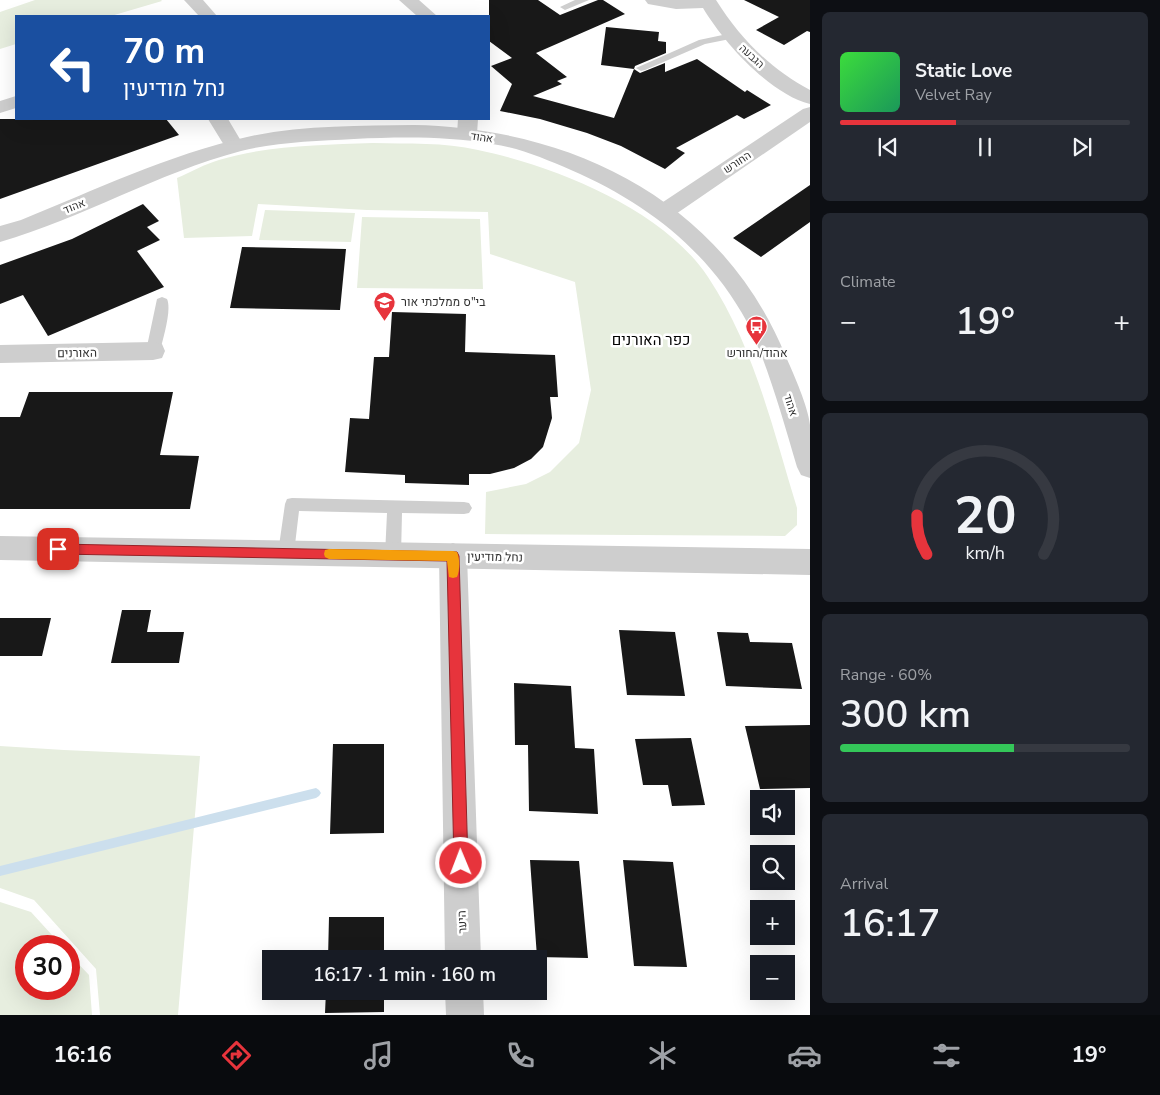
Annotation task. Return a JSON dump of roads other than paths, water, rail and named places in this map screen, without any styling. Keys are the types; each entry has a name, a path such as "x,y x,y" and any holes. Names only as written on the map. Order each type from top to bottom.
{"street":[{"path":"193,0 207,15"},
{"path":"408,0 427,15"},
{"path":"654,0 676,4 707,1"},
{"name":"הגבעה","path":"707,1 746,53 772,74 810,98"},
{"path":"0,107 15,102"},
{"name":"החורש","path":"665,211 810,113"},
{"path":"219,120 234,146"},
{"name":"אהוד","path":"0,234 29,225 156,173 234,146 303,135 467,126 554,154 595,171 628,188 665,211 713,255 737,285 758,318 779,369 810,467"},
{"name":"האורנים","path":"0,354 153,351"},
{"name":"נחל מודיעין","path":"0,548 810,562"},
{"name":"היער","path":"453,556 463,950"},
{"path":"464,1000 465,1015"}],"lane":[{"path":"565,7 584,0"},
{"path":"641,68 702,42 732,36"},
{"path":"153,351 160,324 162,302"},
{"path":"286,553 292,504 464,508"},
{"path":"393,555 395,507"}],"waterway":[{"path":"0,871 316,793"}],"place":[{"name":"בי\"ס ממלכתי אור","path":"385,321"},
{"name":"אהוד/החורש","path":"757,345"}],"district":[{"name":"כפר האורנים","path":"651,340"}]}
